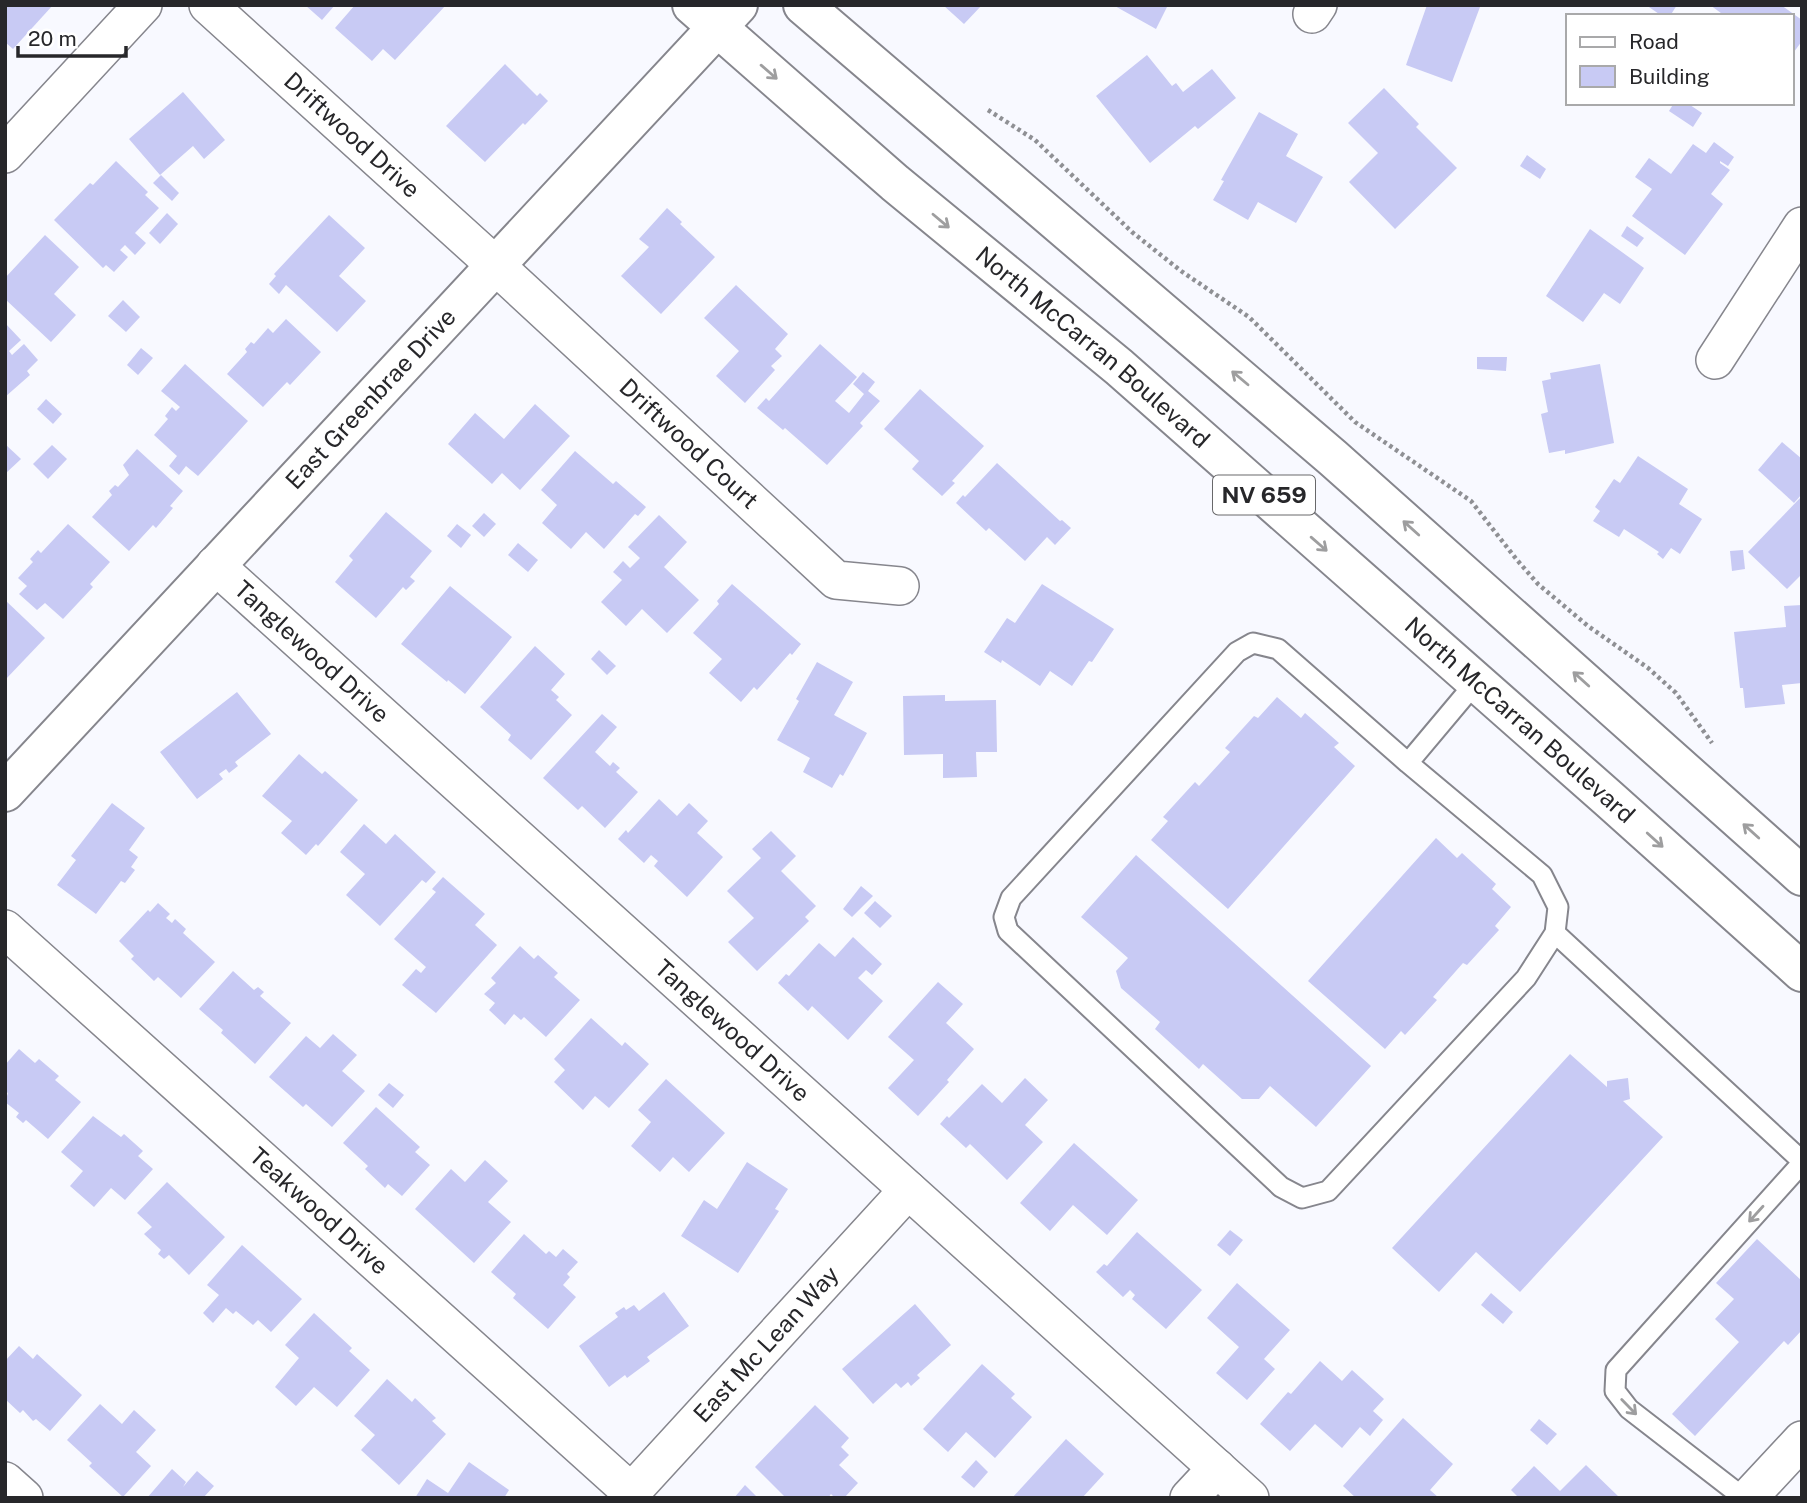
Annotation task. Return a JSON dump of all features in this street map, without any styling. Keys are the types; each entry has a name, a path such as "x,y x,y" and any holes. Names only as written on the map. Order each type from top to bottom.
{"main road":[{"name":"NV 659","path":"803,5 1334,458 1802,876"},
{"name":"East Greenbrae Drive","path":"5,792 495,265 716,13"},
{"name":"North McCarran Boulevard","path":"716,13 895,183 1119,368 1802,972"}],"street":[{"path":"5,154 143,5"},
{"name":"Driftwood Drive","path":"208,5 495,265"},
{"path":"1716,360 1802,226"},
{"name":"Driftwood Court","path":"495,265 836,580 900,586"},
{"name":"Tanglewood Drive","path":"215,565 1250,1498"},
{"name":"Teakwood Drive","path":"5,929 628,1495"},
{"name":"East Mc Lean Way","path":"628,1495 908,1190"},
{"path":"1746,1498 1802,1440"},
{"path":"1189,1498 1217,1468"},
{"path":"5,1481 24,1498"}],"lane":[{"path":"1253,643 1278,649 1408,763 1542,875 1558,907 1555,933 1527,978 1328,1191 1302,1198 1281,1187 1008,931 1004,917 1011,898 1237,652 1253,643"},
{"path":"1408,763 1476,682"},
{"path":"1555,933 1802,1162 1616,1370 1615,1391 1629,1409 1746,1498"}],"path":[{"path":"982,106 1035,140 1132,232 1181,271 1249,317 1354,422 1471,501 1538,584 1588,626 1648,668 1676,693 1717,749"}],"building":[{"path":"5,5 53,5 13,49 5,42"},
{"path":"305,5 335,5 322,20"},
{"path":"355,5 446,5 395,60 383,49 372,61 335,28"},
{"path":"943,5 982,5 964,24"},
{"path":"1113,5 1168,5 1156,29"},
{"path":"1427,5 1480,7 1452,82 1406,65"},
{"path":"1646,5 1677,5 1671,14 1659,14"},
{"path":"1710,5 1781,5 1802,20 1802,41 1793,53 1793,14 1722,14"},
{"path":"1147,55 1172,86 1176,83 1183,92 1212,69 1236,98 1198,129 1195,126 1150,163 1096,96"},
{"path":"505,64 537,96 540,93 548,101 485,162 446,126"},
{"path":"1384,88 1419,124 1416,127 1457,168 1395,229 1349,182 1378,153 1348,123"},
{"path":"183,92 225,140 204,159 193,146 160,175 129,139"},
{"path":"1673,105 1690,105 1702,113 1693,127 1669,111"},
{"path":"1259,112 1298,134 1286,156 1323,177 1296,223 1258,202 1248,220 1213,200 1224,181 1221,180"},
{"path":"1714,142 1734,157 1728,166 1720,161 1730,170 1711,194 1723,204 1685,255 1632,216 1652,189 1635,177 1649,158 1671,174 1693,144 1706,153"},
{"path":"1527,155 1546,169 1540,179 1520,166"},
{"path":"116,161 148,192 145,195 159,208 135,233 146,243 135,255 125,245 120,250 128,257 114,272 106,265 103,268 54,220"},
{"path":"161,175 179,193 172,201 153,183"},
{"path":"667,208 715,257 661,314 621,276 649,247 639,239"},
{"path":"167,213 178,224 160,244 149,233"},
{"path":"329,215 365,248 339,276 366,301 337,332 286,285 279,294 269,284 276,276 274,274"},
{"path":"1627,226 1644,238 1637,247 1621,236"},
{"path":"1590,229 1644,268 1620,304 1604,293 1583,322 1546,296"},
{"path":"45,235 79,267 54,294 76,315 51,342 5,299 5,278"},
{"path":"736,285 788,334 775,349 782,356 771,366 775,370 745,403 716,376 739,351 704,318"},
{"path":"123,300 140,317 126,332 108,316"},
{"path":"286,319 321,352 290,385 287,382 263,407 227,374 247,352 245,349 251,342 254,344 268,328 273,333"},
{"path":"5,323 21,340 9,351 12,355 24,344 38,360 27,371 30,375 5,397"},
{"path":"820,344 857,377 835,401 849,413 864,394 853,384 863,372 875,382 868,391 880,401 860,423 863,426 827,465 785,428 783,430 757,408 766,398 769,401"},
{"path":"141,348 153,358 138,375 127,365"},
{"path":"1477,357 1507,357 1506,371 1477,369"},
{"path":"185,364 248,421 198,476 186,466 179,475 169,466 177,456 154,435 168,419 165,416 172,407 176,411 180,407 161,391"},
{"path":"1600,364 1614,443 1565,454 1565,450 1549,453 1541,414 1548,412 1542,381 1551,379 1550,373"},
{"path":"920,389 984,446 942,496 912,469 919,461 884,429"},
{"path":"46,399 62,414 53,424 37,409"},
{"path":"535,404 570,436 520,490 502,473 492,484 448,444 475,413 504,439"},
{"path":"1782,442 1802,459 1802,494 1794,503 1758,470"},
{"path":"5,444 21,459 5,474"},
{"path":"52,445 67,459 48,479 33,464"},
{"path":"137,449 183,491 156,528 153,525 129,551 92,517 112,495 109,491 115,485 118,487 129,475 123,465"},
{"path":"575,451 613,484 616,481 646,507 638,516 635,514 604,549 586,532 571,549 542,523 557,505 541,490"},
{"path":"1638,456 1688,489 1679,504 1702,519 1680,554 1671,548 1663,559 1657,554 1659,552 1624,529 1619,537 1593,521 1600,511 1595,507 1614,479 1620,483"},
{"path":"997,463 1071,528 1055,545 1047,537 1025,561 989,528 986,531 956,503"},
{"path":"1802,496 1802,574 1787,589 1748,552"},
{"path":"386,512 432,551 410,577 415,581 406,590 403,587 376,618 335,582 353,560 349,556"},
{"path":"484,513 496,524 484,537 472,526"},
{"path":"659,515 687,542 664,567 699,600 667,633 642,609 626,626 601,602 622,580 613,572 623,561 630,568 640,558 628,547"},
{"path":"68,524 110,562 90,584 93,587 63,619 45,603 37,610 19,594 27,586 18,578 33,562 30,559 38,550 41,553"},
{"path":"457,524 471,535 461,548 447,536"},
{"path":"518,543 538,560 528,572 508,555"},
{"path":"1743,550 1745,569 1732,571 1730,551"},
{"path":"732,584 801,644 757,690 754,687 741,702 709,673 722,659 693,633 719,604 717,601"},
{"path":"1042,584 1114,629 1072,686 1050,671 1040,686 1002,660 1001,663 984,652 1007,618 1015,623"},
{"path":"450,586 512,637 465,694 401,644"},
{"path":"5,600 45,638 5,680"},
{"path":"1802,605 1802,683 1782,685 1785,704 1745,708 1734,632 1786,627 1784,606"},
{"path":"535,646 565,674 551,690 559,697 556,700 572,715 531,760 508,740 511,735 480,707"},
{"path":"599,650 616,666 607,675 591,659"},
{"path":"817,662 853,682 834,715 867,733 843,776 840,774 832,788 803,772 810,758 777,740"},
{"path":"237,692 271,734 235,762 238,766 229,773 226,769 219,774 223,779 197,799 160,752"},
{"path":"945,695 945,701 996,700 997,752 976,752 977,777 943,778 943,754 904,755 903,696"},
{"path":"1277,697 1301,718 1305,713 1339,743 1334,747 1355,766 1228,909 1151,840 1168,821 1163,817 1195,782 1199,786 1230,752 1225,748 1254,716 1258,718"},
{"path":"602,714 617,727 595,752 610,766 613,762 620,768 616,772 638,792 605,828 582,806 578,810 543,778"},
{"path":"299,754 322,774 325,771 358,800 318,846 316,844 306,855 281,833 292,821 262,796"},
{"path":"659,799 677,816 689,803 708,821 697,833 723,857 687,897 654,866 658,861 651,855 644,863 618,839 626,830 628,833"},
{"path":"112,803 145,828 129,850 138,857 131,867 135,870 125,883 121,881 96,914 57,885 76,860 71,856"},
{"path":"364,824 386,844 395,834 436,872 426,883 422,880 380,926 346,895 365,874 340,852"},
{"path":"771,831 796,856 781,871 816,906 805,917 809,921 757,971 728,942 754,918 727,891 761,858 752,849"},
{"path":"1436,838 1457,858 1462,853 1496,884 1492,889 1511,907 1495,926 1499,930 1467,965 1463,963 1433,997 1437,1000 1405,1035 1401,1031 1385,1049 1308,981"},
{"path":"1136,855 1371,1066 1316,1127 1270,1086 1259,1099 1242,1099 1203,1064 1199,1069 1155,1029 1160,1022 1121,988 1116,971 1128,958 1081,917"},
{"path":"443,877 485,914 475,925 497,945 436,1013 402,985 416,969 421,973 426,967 394,939 436,892 432,889"},
{"path":"861,886 873,896 852,917 843,909"},
{"path":"875,901 892,916 880,928 864,913"},
{"path":"158,903 170,914 166,918 172,923 175,919 186,929 183,933 215,962 181,998 158,977 154,981 131,959 134,956 119,941"},
{"path":"853,937 882,964 872,975 866,970 858,978 883,1001 848,1040 812,1006 808,1011 778,983 786,974 789,976 819,943 835,957"},
{"path":"520,946 534,959 538,955 558,973 554,977 580,1000 546,1037 524,1017 521,1020 514,1014 505,1025 489,1010 495,1003 484,994 496,983 491,978"},
{"path":"233,971 254,990 258,987 264,992 260,996 291,1023 255,1064 199,1009"},
{"path":"938,982 963,1004 946,1023 974,1049 918,1116 888,1088 914,1060 888,1037"},
{"path":"591,1018 622,1046 625,1042 649,1064 609,1108 595,1096 583,1110 554,1082 565,1070 554,1059"},
{"path":"333,1034 357,1055 342,1071 365,1091 332,1127 306,1104 303,1107 269,1077 306,1036 320,1048"},
{"path":"19,1049 35,1063 39,1059 59,1076 55,1080 81,1102 48,1139 26,1120 23,1123 16,1117 19,1113 5,1102 8,1093 5,1091 5,1065"},
{"path":"1570,1054 1607,1087 1607,1081 1628,1078 1630,1099 1623,1101 1663,1137 1520,1292 1476,1252 1439,1292 1392,1248"},
{"path":"1025,1078 1048,1100 1025,1125 1043,1142 1007,1180 970,1144 966,1148 940,1124 982,1084 1002,1103"},
{"path":"666,1079 725,1133 689,1172 673,1157 660,1172 631,1146 651,1122 638,1110"},
{"path":"389,1083 404,1095 393,1108 378,1095"},
{"path":"376,1107 420,1147 415,1152 430,1165 402,1196 388,1184 385,1188 365,1169 368,1166 343,1143"},
{"path":"93,1116 121,1137 124,1134 143,1151 138,1156 153,1169 125,1200 111,1188 94,1207 70,1186 83,1171 61,1152"},
{"path":"1074,1143 1138,1200 1107,1235 1073,1205 1050,1231 1020,1203"},
{"path":"485,1160 508,1181 488,1202 511,1222 474,1263 415,1209 451,1169 465,1182"},
{"path":"747,1162 788,1189 775,1209 779,1211 738,1273 681,1236 704,1200 717,1209"},
{"path":"167,1182 225,1237 189,1275 169,1255 164,1259 158,1254 161,1250 144,1234 152,1227 137,1213"},
{"path":"1230,1230 1243,1240 1230,1256 1217,1245"},
{"path":"1137,1232 1202,1290 1166,1329 1132,1299 1135,1295 1130,1290 1123,1297 1096,1272 1104,1264 1107,1266"},
{"path":"524,1234 546,1254 549,1251 556,1257 563,1249 578,1262 567,1274 570,1277 563,1285 576,1297 548,1329 513,1298 516,1294 491,1272"},
{"path":"1757,1239 1802,1281 1802,1330 1788,1345 1784,1341 1695,1436 1672,1414 1739,1342 1715,1319 1734,1299 1716,1283"},
{"path":"242,1245 302,1299 271,1332 258,1320 253,1325 236,1311 233,1314 226,1308 213,1323 203,1313 219,1295 207,1285"},
{"path":"1237,1283 1290,1330 1264,1359 1275,1369 1247,1400 1216,1373 1239,1347 1207,1318"},
{"path":"664,1292 689,1326 647,1357 650,1361 609,1387 579,1346 618,1317 615,1313 624,1307 626,1310 634,1305 639,1311"},
{"path":"1491,1293 1513,1312 1503,1324 1481,1305"},
{"path":"915,1304 951,1345 917,1375 920,1378 911,1386 908,1382 901,1388 896,1383 873,1404 842,1369"},
{"path":"314,1313 352,1348 349,1351 370,1370 337,1407 314,1387 296,1406 275,1387 299,1358 285,1345"},
{"path":"19,1346 33,1359 37,1354 82,1395 50,1431 36,1419 33,1421 23,1410 20,1413 5,1399 5,1361"},
{"path":"1320,1361 1342,1381 1352,1370 1384,1399 1373,1411 1383,1420 1370,1436 1360,1427 1342,1448 1315,1424 1290,1451 1260,1424"},
{"path":"982,1364 1015,1394 1011,1398 1032,1417 995,1458 966,1432 948,1452 923,1429"},
{"path":"387,1379 412,1402 415,1398 436,1418 432,1421 446,1434 399,1485 361,1450 375,1435 354,1416"},
{"path":"100,1404 122,1424 134,1410 156,1430 136,1452 151,1466 123,1497 89,1466 92,1463 67,1440"},
{"path":"815,1405 849,1438 841,1447 849,1455 839,1465 858,1483 844,1498 835,1498 831,1494 828,1498 786,1498 755,1467"},
{"path":"1403,1418 1453,1464 1430,1490 1439,1498 1356,1498 1343,1486"},
{"path":"1539,1419 1557,1434 1547,1445 1530,1430"},
{"path":"1066,1439 1104,1474 1082,1498 1012,1498"},
{"path":"976,1460 988,1472 974,1488 961,1477"},
{"path":"469,1462 509,1490 504,1498 415,1498 427,1479 448,1493"},
{"path":"1586,1465 1620,1498 1519,1498 1511,1490 1534,1466 1560,1491"},
{"path":"172,1469 186,1482 183,1487 197,1471 214,1486 203,1498 147,1498"},
{"path":"745,1485 758,1498 734,1498"}]}
